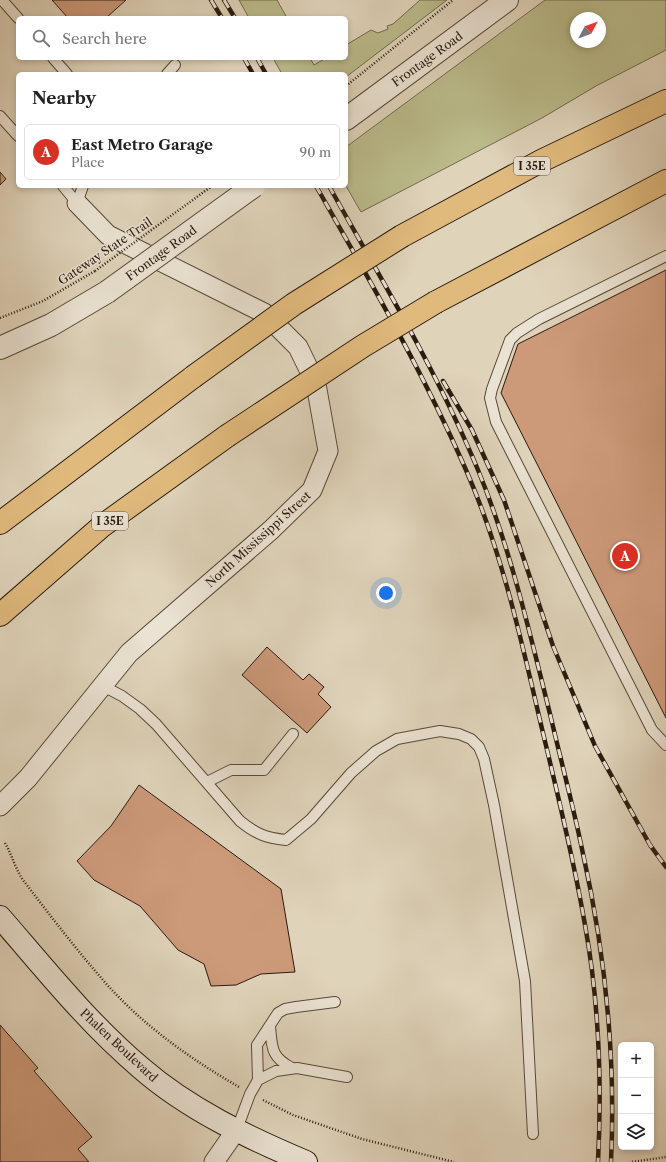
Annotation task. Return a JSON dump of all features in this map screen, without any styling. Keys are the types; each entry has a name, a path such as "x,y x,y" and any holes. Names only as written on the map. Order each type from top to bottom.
{"highway":[{"name":"I 35E","path":"0,523 193,377 294,304 402,236 541,161 666,101"},
{"name":"I 35E","path":"0,615 102,526 227,436 363,346 436,302 552,239 666,181"}],"street":[{"name":"Frontage Road","path":"348,118 508,0"},
{"name":"Frontage Road","path":"0,348 51,325 107,292 251,188"},
{"name":"North Mississippi Street","path":"0,806 28,778 129,653 271,530 312,490 328,451 316,384 298,347 264,314 108,235 80,194"},
{"name":"Phalen Boulevard","path":"0,917 70,999 141,1069 168,1089 237,1130 306,1162"},
{"path":"214,1162 237,1130"}],"lane":[{"path":"2,0 16,16"},
{"path":"55,60 66,72"},
{"path":"169,72 175,65"},
{"path":"0,116 16,134"},
{"path":"66,188 80,194"},
{"path":"666,256 539,319 517,332 510,340 490,398 496,422 609,646 652,730 666,745"},
{"path":"103,686 122,696 140,709 156,724 240,821 254,833 273,839 286,840 310,819 351,773 376,751 398,738 440,732 465,736 471,739 479,747 484,759 494,805 525,981 533,1134"},
{"path":"207,782 231,770 264,770 293,734"},
{"path":"237,1130 250,1094 258,1080 257,1045 278,1013 285,1009 335,1002"},
{"path":"270,1026 272,1049 282,1063 292,1068 347,1077"},
{"path":"258,1080 276,1071 292,1068"}],"path":[{"path":"348,84 453,0"},
{"name":"Gateway State Trail","path":"0,318 43,302 95,271 209,188"},
{"path":"5,843 11,854 16,871 104,981 151,1027 182,1051 212,1072 250,1094 293,1115 362,1140 454,1162"},
{"path":"632,1162 666,1157"}],"green space":[{"path":"239,0 277,0 286,16 248,16"},
{"path":"420,0 447,0 348,75 348,72 281,72 274,60 311,60 314,65 323,60 348,60 348,44 371,30 378,33 388,29 387,26 393,24"},
{"path":"545,0 666,0 666,50 596,86 542,118 361,212 347,188 348,146"}],"building":[{"path":"52,0 126,0 108,16 66,16"},
{"path":"0,172 6,179 0,185"},
{"path":"666,270 666,718 501,393 518,344"},
{"path":"267,647 303,680 309,674 324,687 318,694 331,707 307,733 242,675"},
{"path":"139,785 281,889 295,972 261,974 236,985 211,986 204,964 178,950 140,906 94,880 77,861 111,826"},
{"path":"0,1025 38,1068 34,1071 92,1137 78,1149 89,1162 0,1162"}],"railway":[{"path":"211,0 221,16"},
{"path":"224,0 234,16"},
{"path":"245,60 252,72"},
{"path":"258,60 265,72"},
{"path":"317,188 395,326 432,397 466,470 479,502 501,567 519,633 566,828 590,954 594,983 598,1043 600,1102 598,1162"},
{"path":"330,188 408,326 445,397 490,500 510,561 571,800 597,926 603,965 610,1044 612,1083 611,1162"},
{"path":"443,381 472,430 504,500 553,646 595,746 650,845 666,867"}],"place":[{"name":"East Metro Garage","path":"625,556"}]}
